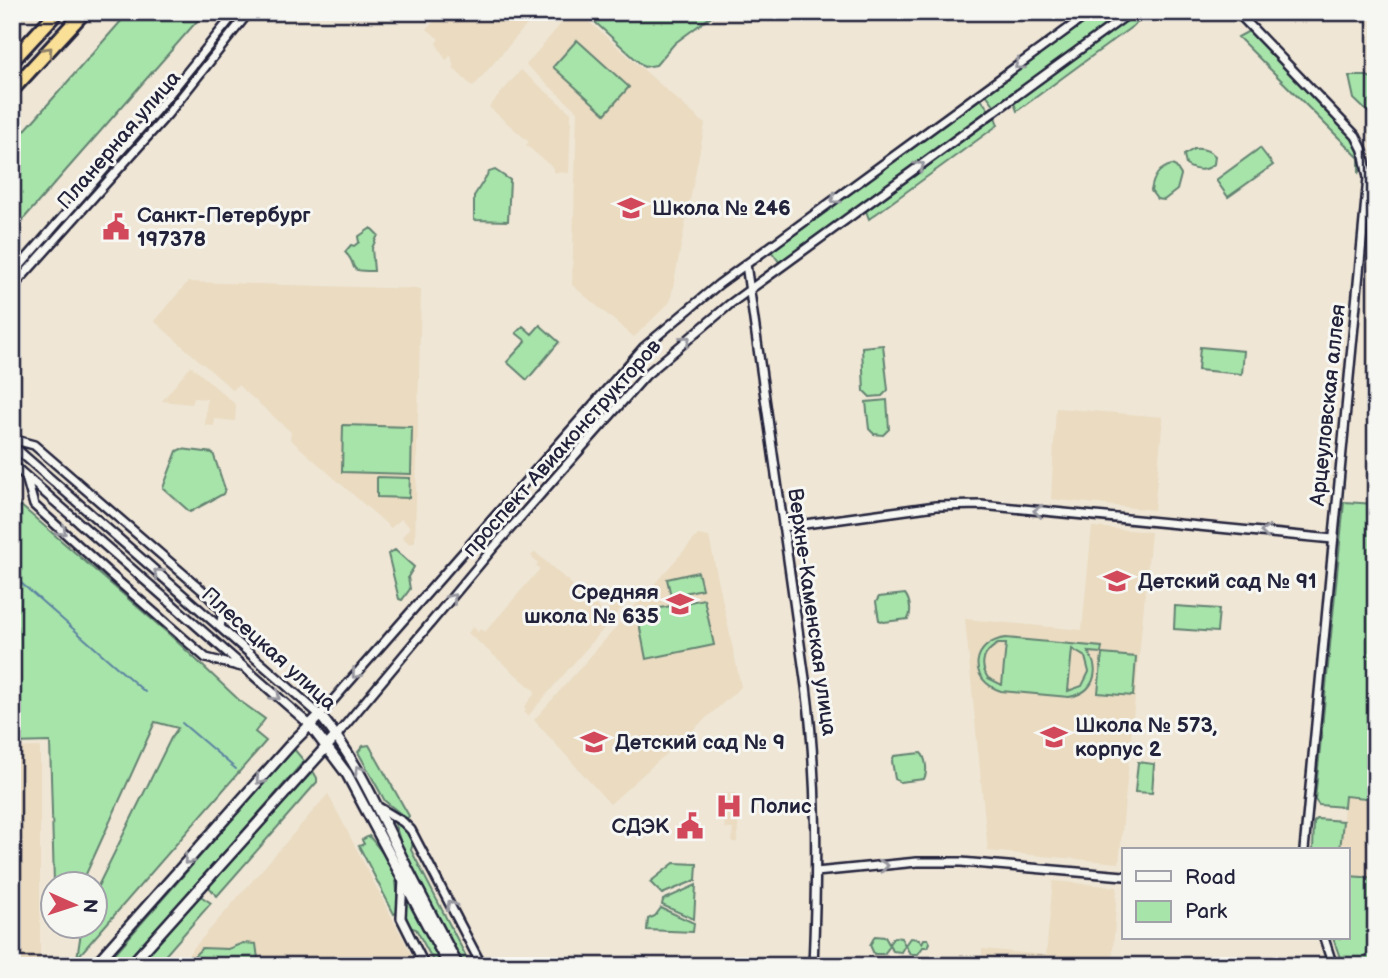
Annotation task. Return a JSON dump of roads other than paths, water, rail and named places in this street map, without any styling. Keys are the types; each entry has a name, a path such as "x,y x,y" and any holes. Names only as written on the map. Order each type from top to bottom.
{"highway":[{"path":"12,61 57,12"},
{"path":"12,90 83,12"}],"street":[{"name":"Планерная улица","path":"12,275 154,113 236,12"},
{"name":"Планерная улица","path":"12,288 164,117 249,12"},
{"name":"проспект Авиаконструкторов","path":"94,966 320,715 629,363 677,318 746,264 1091,12"},
{"name":"проспект Авиаконструкторов","path":"130,966 327,747 494,547 646,375 721,311 1131,12"},
{"name":"Арцеуловская аллея","path":"1237,12 1347,124 1363,150 1367,164 1304,848"},
{"name":"Верхне-Каменская улица","path":"746,264 812,740 816,788 813,966"},
{"path":"12,439 34,445 202,590 223,611 220,627"},
{"name":"Плесецкая улица","path":"12,445 320,715 337,735 380,808 398,850 458,966"},
{"name":"Плесецкая улица","path":"12,464 310,725 346,774 449,966"},
{"path":"26,476 34,505 111,575 206,657 245,668"},
{"path":"783,527 936,506 981,505 1333,539"},
{"path":"380,808 411,830 482,966"},
{"path":"816,872 917,862 961,862 1122,876"},
{"path":"403,878 401,918 425,966"},
{"path":"1325,940 1333,966"}],"waterway":[{"path":"12,575 145,692"},
{"path":"182,723 236,769"}],"place":[{"name":"Школа № 246","path":"631,208"},
{"name":"Санкт-Петербург 197378","path":"116,227"},
{"name":"Детский сад № 91","path":"1117,581"},
{"name":"Средняя школа № 635","path":"680,604"},
{"name":"Школа № 573, корпус 2","path":"1054,737"},
{"name":"Детский сад № 9","path":"594,742"},
{"name":"Полис","path":"729,806"},
{"name":"СДЭК","path":"690,826"}]}
